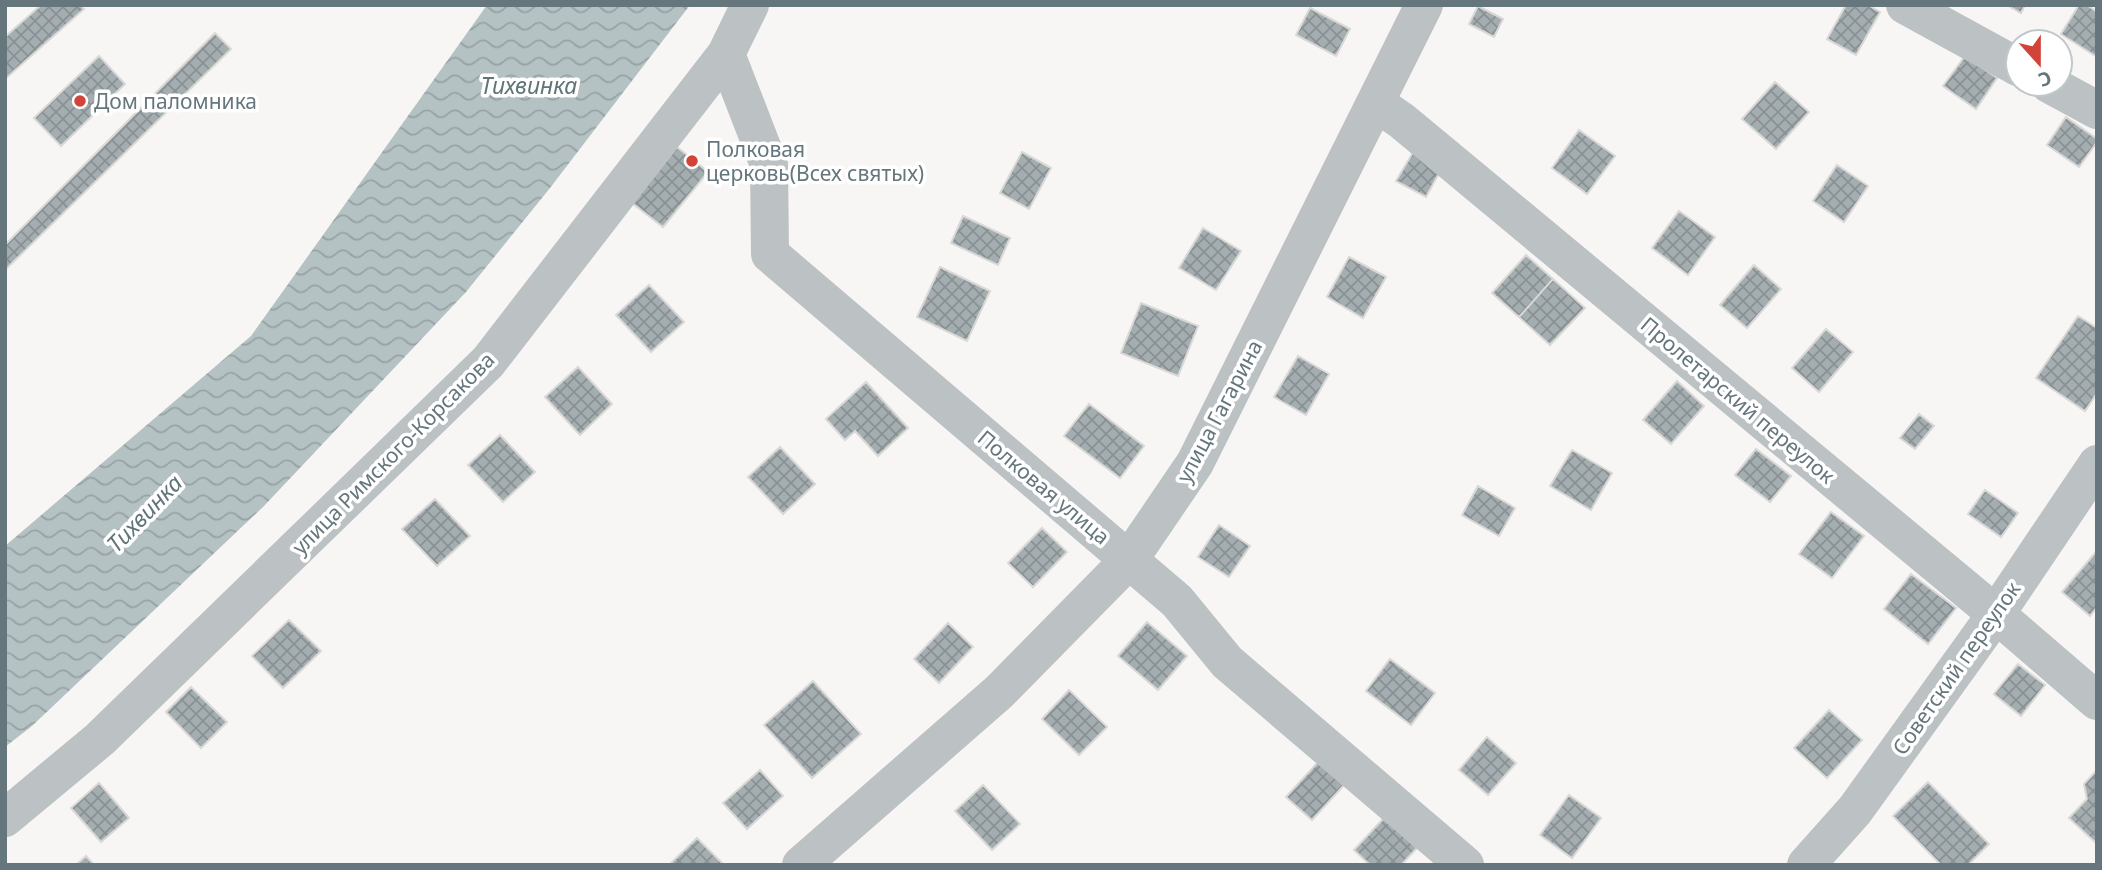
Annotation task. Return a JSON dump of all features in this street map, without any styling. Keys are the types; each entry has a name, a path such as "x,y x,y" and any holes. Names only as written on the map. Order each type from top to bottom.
{"street":[{"name":"улица Римского-Корсакова","path":"5,818 100,739 488,362 726,54 750,5"},
{"name":"улица Гагарина","path":"802,865 999,692 1129,559 1195,463 1424,5"},
{"path":"1905,5 2004,59"},
{"name":"Полковая улица","path":"726,54 769,165 770,254 1177,601 1227,662 1465,865"},
{"path":"2074,98 2097,110"},
{"name":"Пролетарский переулок","path":"1376,103 1402,121 2097,701"},
{"name":"Советский переулок","path":"1806,865 1855,810 1996,614 2097,464"}],"water":[{"name":"Тихвинка","path":"487,5 690,5 550,188 466,292 264,506 32,726 5,747 5,546 251,336"}],"building":[{"path":"41,5 80,5 84,9 5,79 5,37"},
{"path":"1846,5 1868,5 1880,12 1856,55 1827,39"},
{"path":"2007,5 2025,5 2021,13"},
{"path":"2079,5 2087,5 2097,12 2097,57 2074,42 2074,28 2065,28"},
{"path":"1478,6 1503,19 1494,37 1469,24"},
{"path":"1310,8 1350,29 1336,56 1296,35"},
{"path":"215,33 231,49 5,270 5,245"},
{"name":"Дом паломника","path":"99,56 125,84 61,146 34,118"},
{"path":"1965,56 1997,78 1976,109 1943,86"},
{"path":"1775,82 1809,112 1776,149 1742,119"},
{"path":"2066,117 2097,139 2079,167 2047,145"},
{"path":"1579,130 1615,156 1587,194 1552,168"},
{"path":"677,147 708,172 663,227 632,203"},
{"path":"1415,149 1444,164 1426,197 1396,181"},
{"path":"1022,152 1051,168 1029,209 1000,193"},
{"path":"1837,165 1868,186 1844,222 1813,201"},
{"path":"1679,211 1715,237 1688,275 1652,248"},
{"path":"963,216 1010,238 998,265 951,243"},
{"path":"1203,228 1241,251 1216,290 1179,268"},
{"path":"1526,255 1553,279 1519,317 1492,293"},
{"path":"1349,257 1386,277 1363,318 1327,297"},
{"path":"1754,265 1781,289 1747,328 1720,305"},
{"path":"940,267 990,291 967,341 917,317"},
{"path":"1553,279 1585,308 1550,345 1519,317"},
{"path":"649,285 684,322 651,352 616,315"},
{"path":"1141,303 1198,326 1178,376 1121,353"},
{"path":"2078,316 2097,328 2097,393 2085,411 2036,378"},
{"path":"1826,329 1853,352 1819,392 1792,368"},
{"path":"1298,356 1329,374 1306,415 1274,397"},
{"path":"578,367 612,404 580,435 545,397"},
{"path":"1677,381 1704,406 1671,444 1643,420"},
{"path":"866,382 908,428 878,456 855,431 845,440 826,419"},
{"path":"1089,404 1144,446 1120,478 1064,436"},
{"path":"1919,414 1934,426 1915,449 1900,438"},
{"path":"500,435 535,472 503,502 468,465"},
{"path":"780,447 815,484 783,514 748,477"},
{"path":"1756,449 1791,476 1770,502 1735,475"},
{"path":"1572,450 1612,473 1591,510 1550,486"},
{"path":"1478,486 1515,508 1499,536 1462,515"},
{"path":"1985,490 2018,513 2001,537 1968,514"},
{"path":"435,499 470,536 437,566 402,529"},
{"path":"1831,512 1864,536 1832,578 1799,554"},
{"path":"1219,525 1250,546 1229,577 1198,557"},
{"path":"1042,528 1067,552 1033,587 1008,563"},
{"path":"2095,553 2097,607 2090,616 2062,592"},
{"path":"1911,574 1956,608 1928,644 1884,609"},
{"path":"289,620 321,651 283,688 252,656"},
{"path":"1147,622 1187,656 1158,690 1118,656"},
{"path":"948,623 973,647 939,683 914,659"},
{"path":"1390,659 1435,693 1411,725 1366,691"},
{"path":"2018,664 2045,685 2021,716 1994,694"},
{"path":"813,681 861,734 812,778 764,725"},
{"path":"191,687 227,722 201,748 166,712"},
{"path":"1069,690 1107,727 1079,755 1042,719"},
{"path":"1829,710 1862,740 1827,778 1794,748"},
{"path":"1487,737 1516,763 1488,795 1459,770"},
{"path":"1319,761 1345,784 1312,820 1286,797"},
{"path":"760,770 783,796 747,829 723,803"},
{"path":"2097,770 2097,844 2069,818 2087,799 2084,784"},
{"path":"1928,782 1989,844 1968,865 1941,865 1893,816"},
{"path":"99,783 129,818 101,842 71,808"},
{"path":"983,785 1020,824 992,850 955,811"},
{"path":"1569,795 1601,818 1572,858 1540,835"},
{"path":"1384,818 1417,848 1401,865 1370,865 1354,850"},
{"path":"697,838 722,863 720,865 669,865"},
{"path":"86,856 94,865 76,865"}],"place":[{"name":"Дом паломника","path":"80,101"},
{"name":"Полковая церковь(Всех святых)","path":"692,161"}]}
